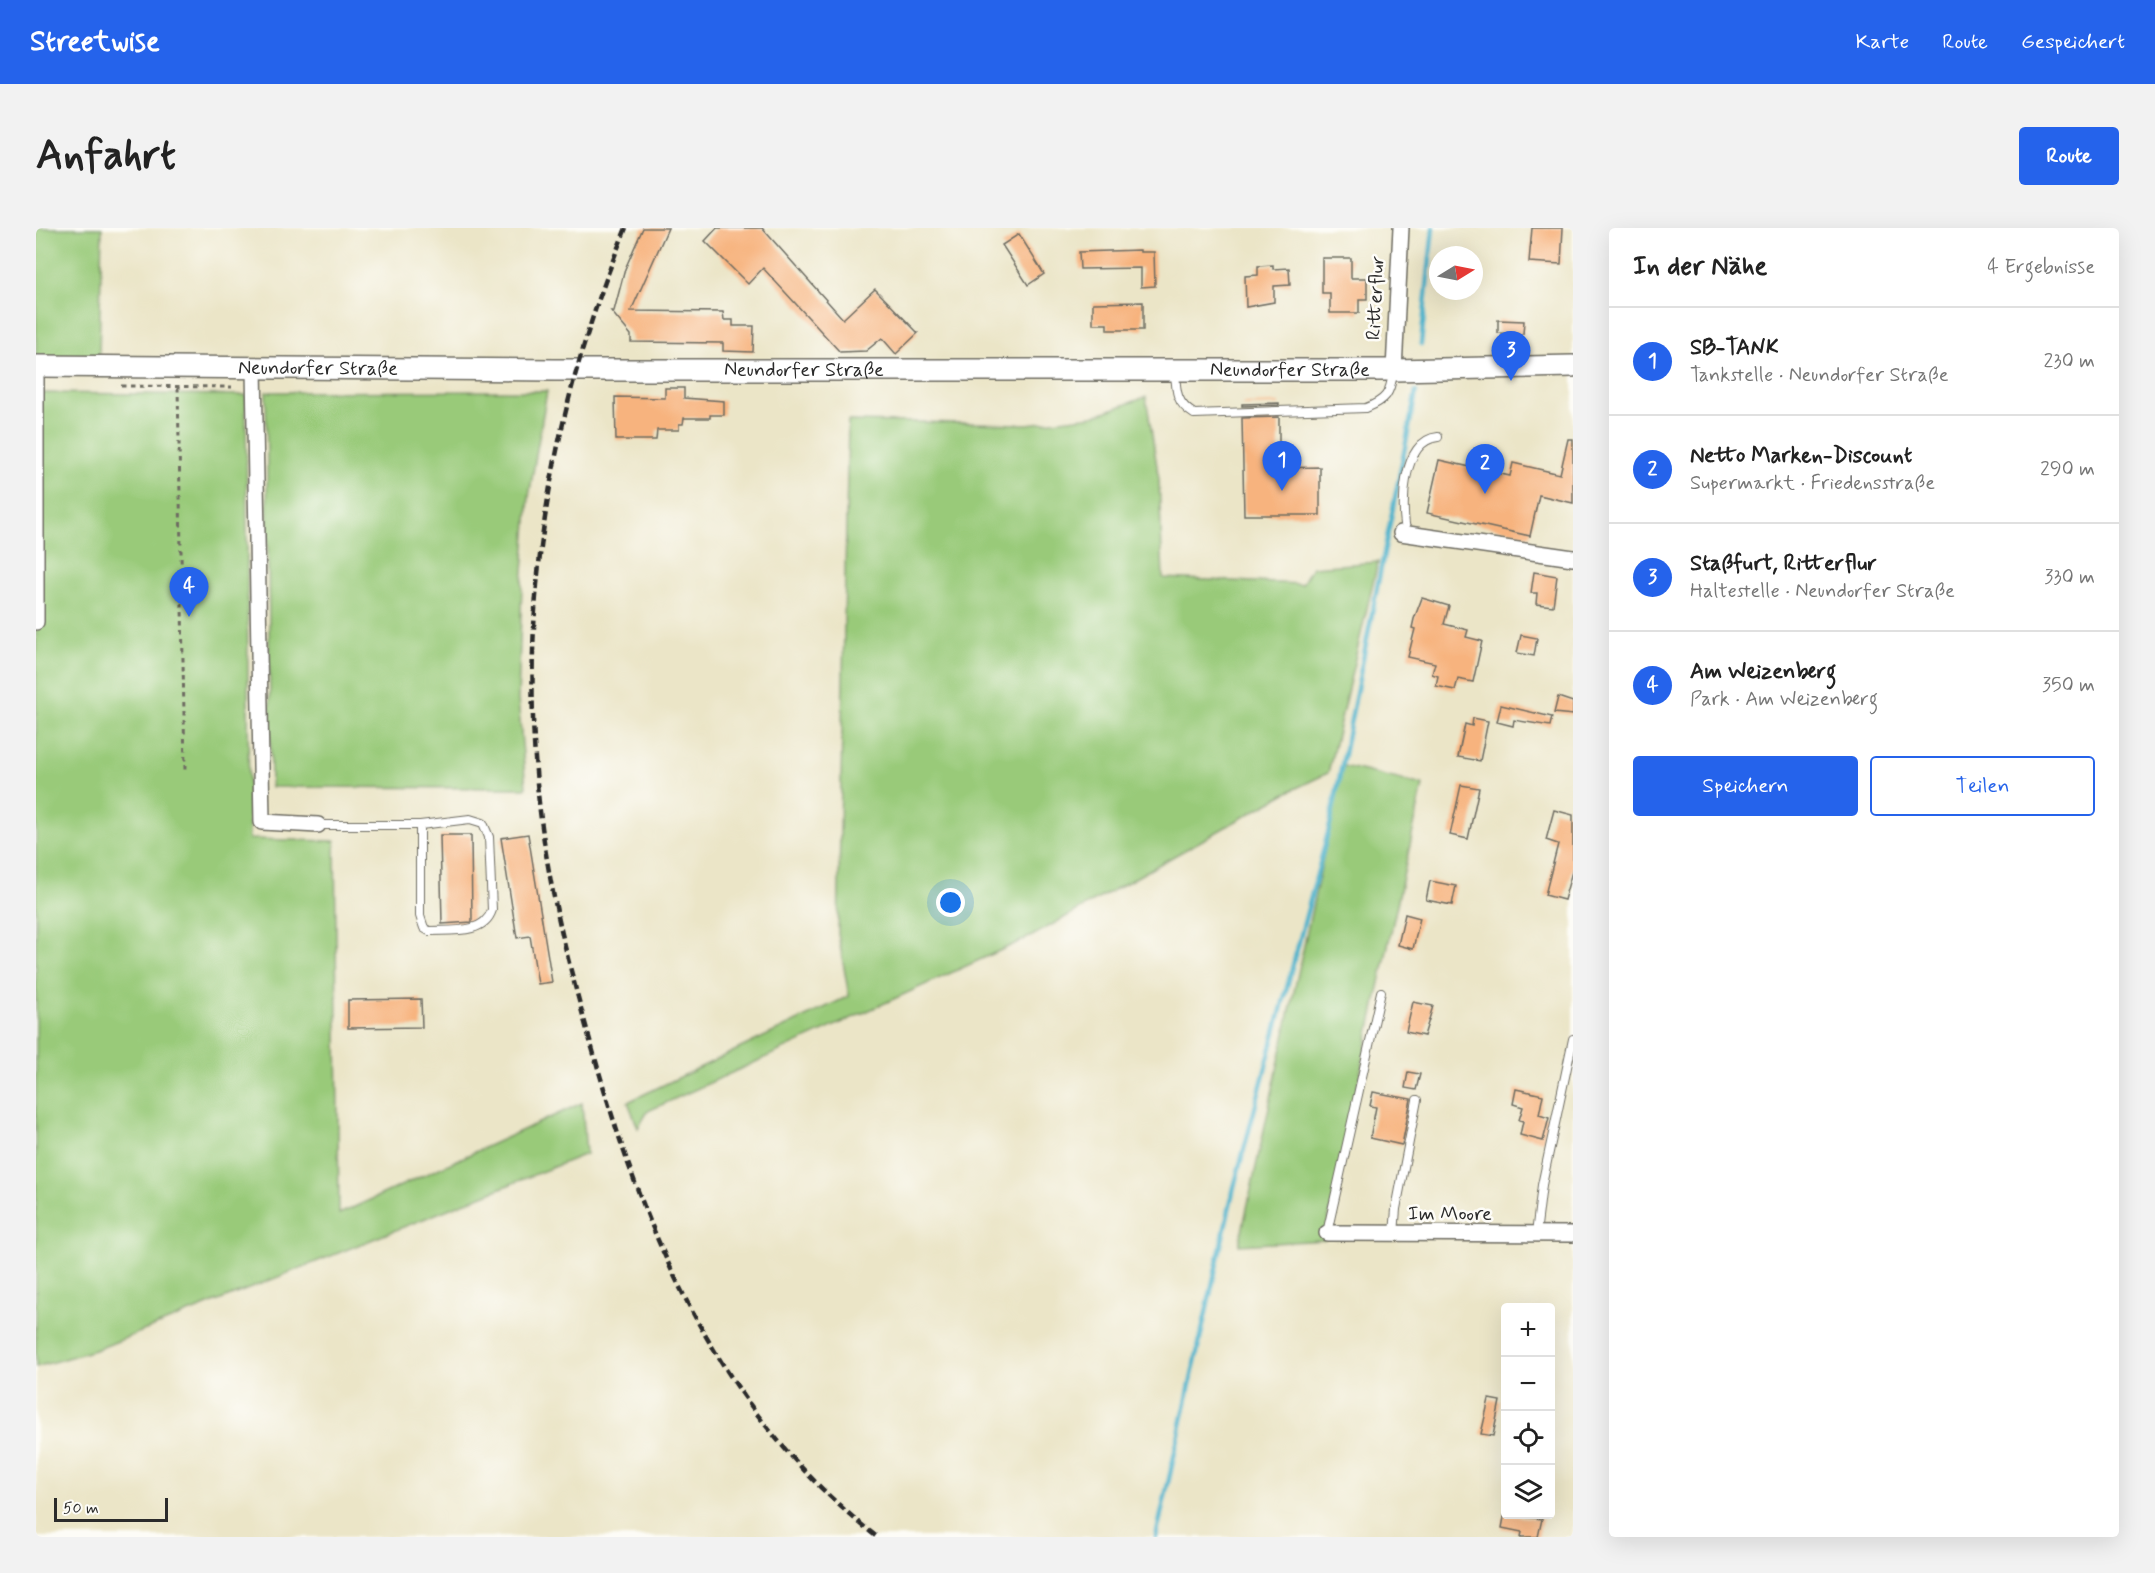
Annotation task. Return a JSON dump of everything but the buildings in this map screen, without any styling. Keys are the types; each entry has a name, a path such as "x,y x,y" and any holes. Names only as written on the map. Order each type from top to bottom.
{"main road":[{"name":"Neundorfer Straße","path":"36,366 1394,370 1573,366"}],"street":[{"name":"Ritterflur","path":"1394,370 1401,228"},
{"path":"254,368 262,822 318,825"},
{"path":"36,378 36,622"},
{"path":"1404,533 1573,558"},
{"name":"Im Moore","path":"1327,1233 1573,1234"}],"lane":[{"path":"1175,369 1176,394 1182,407 1194,414 1366,408 1383,401 1390,393 1394,370"},
{"path":"1404,533 1403,500 1415,449 1422,442 1438,437"},
{"path":"318,825 420,825 478,820 488,828 492,910 490,917 477,928 429,931 421,923 420,825"},
{"path":"1327,1233 1381,992"},
{"path":"1536,1234 1542,1185 1573,1039"},
{"path":"1394,1235 1396,1209 1417,1100"}],"path":[{"path":"179,367 185,770"}],"green space":[{"path":"36,228 102,228 99,357 36,359"},
{"path":"547,391 529,496 522,584 518,699 526,788 271,787 266,392"},
{"path":"36,393 246,395 249,839 335,841 339,1214 582,1103 586,1154 98,1349 36,1367"},
{"path":"1146,397 1159,479 1163,578 1302,584 1312,567 1378,562 1328,773 1286,793 1032,936 648,1111 638,1128 628,1102 849,996 838,934 848,421 1027,424 1093,416"},
{"path":"1343,766 1423,785 1324,1240 1239,1245"}],"waterway":[{"path":"1421,344 1433,228"},
{"path":"1156,1537 1234,1187 1330,825 1416,392"}],"railway":[{"path":"626,228 598,301 575,376 557,452 543,529 535,607 532,685 535,763 549,871 569,962 622,1147 673,1273 703,1332 739,1389 779,1442 825,1492 877,1537"}],"place":[{"name":"Staßfurt, Ritterflur","path":"1511,381"},
{"name":"SB-TANK","path":"1282,491"},
{"name":"Netto Marken-Discount","path":"1485,494"},
{"name":"Am Weizenberg","path":"189,617"}]}
